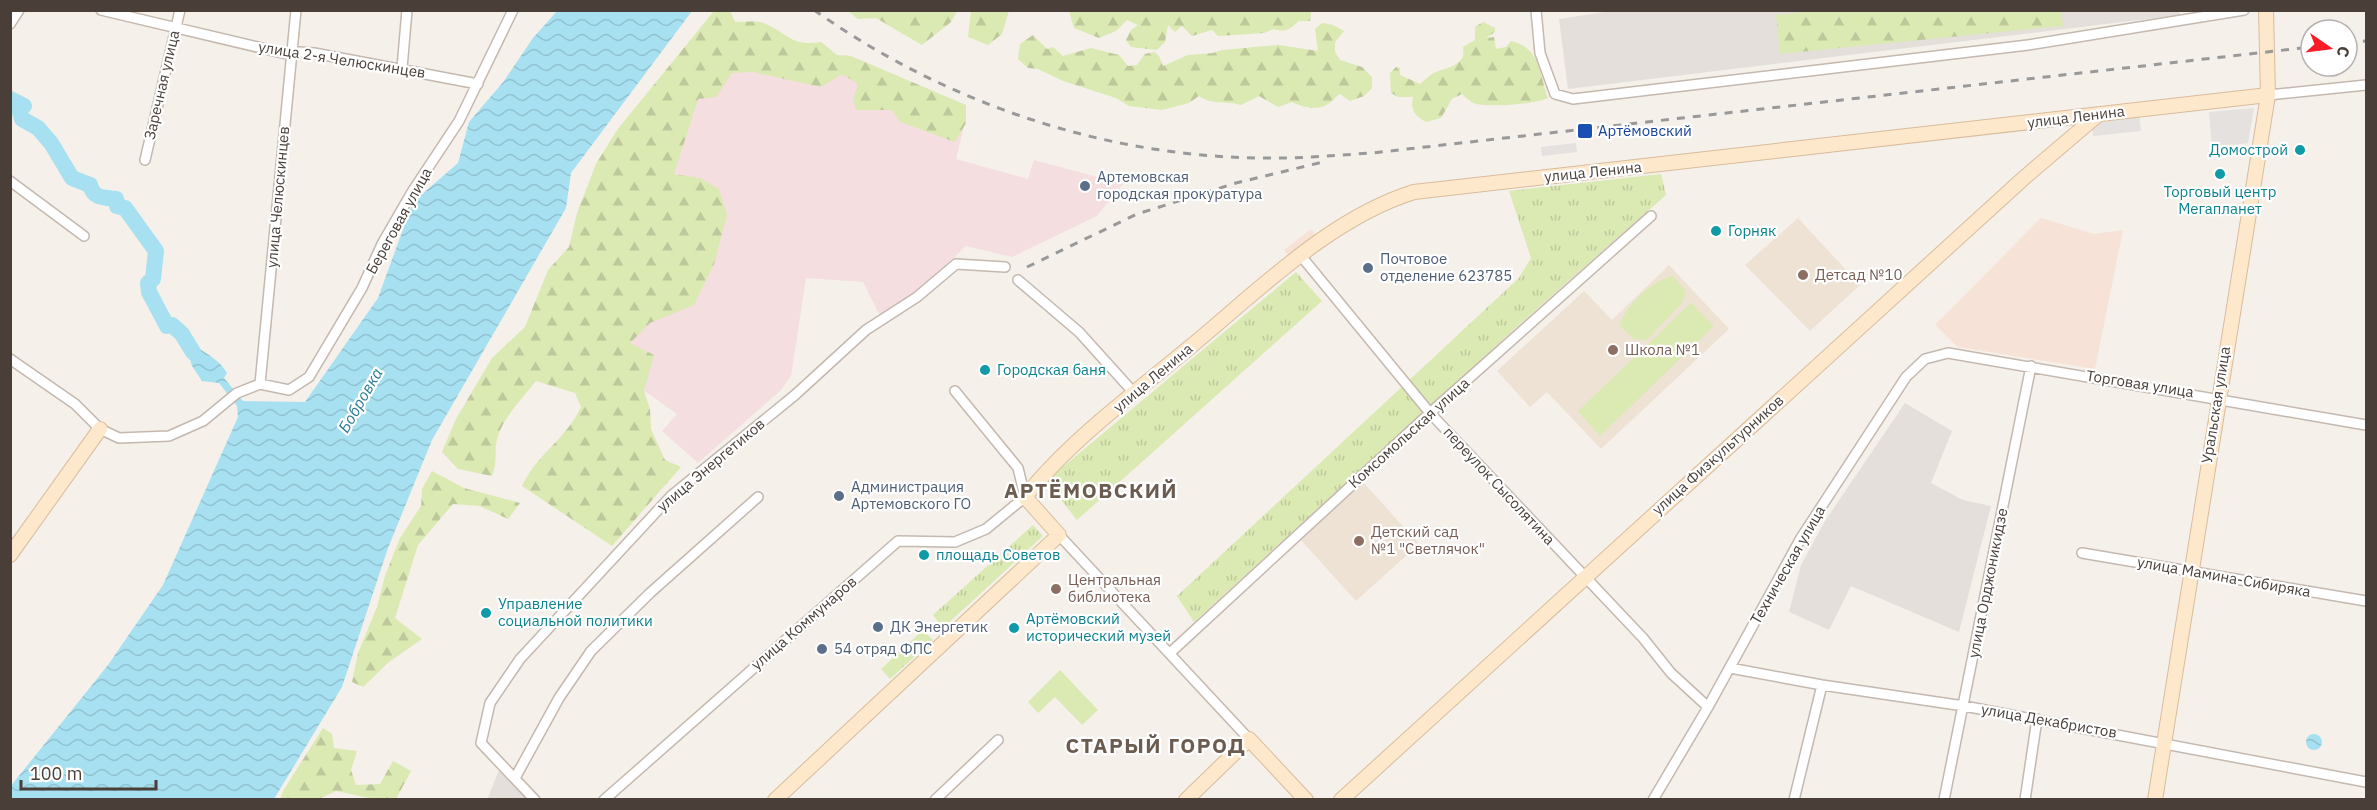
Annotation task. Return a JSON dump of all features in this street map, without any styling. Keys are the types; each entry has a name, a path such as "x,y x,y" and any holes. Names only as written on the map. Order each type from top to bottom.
{"street":[{"path":"10,24 19,10"},
{"name":"улица 2-я Челюскинцев","path":"100,10 291,55 299,52 314,53 478,84"},
{"name":"Заречная улица","path":"145,160 180,10"},
{"name":"улица Челюскинцев","path":"260,384 296,10"},
{"path":"402,68 405,56 407,10"},
{"name":"Береговая улица","path":"260,384 289,390 309,377 362,288 382,244 412,192 459,121 513,10"},
{"path":"1536,10 1540,53 1556,94 1573,99 2028,45 2244,10"},
{"name":"Уральская улица","path":"2155,800 2190,570 2268,95 2264,13"},
{"path":"2268,95 2367,85"},
{"name":"улица Ленина","path":"1024,497 1040,477 1134,393 1301,256 1359,214 1385,201 1414,192 2268,95"},
{"name":"улица Физкультурников","path":"1341,800 1584,576 2025,177 2099,114"},
{"path":"10,181 84,236"},
{"name":"Комсомольская улица","path":"1170,653 1430,413 1651,216"},
{"name":"переулок Сысолятина","path":"1301,256 1430,413 1642,638 1671,673 1708,706"},
{"name":"улица Энергетиков","path":"515,778 481,743 490,703 520,659 671,496 795,395 866,330 917,297 956,264 1005,267"},
{"path":"1018,280 1078,332 1134,393"},
{"name":"Торговая улица","path":"1948,353 2218,397 2367,425"},
{"name":"Техническая улица","path":"1653,800 1730,668 1801,538 1906,377 1925,359 1948,353"},
{"path":"10,359 75,404 100,429 119,438 169,436 203,421 232,396 260,384"},
{"name":"улица Орджоникидзе","path":"1944,800 2031,366"},
{"path":"955,391 1018,468 1024,497 1306,800"},
{"path":"10,555 100,429"},
{"path":"535,800 515,778 558,698 591,651 651,593 758,497"},
{"name":"улица Коммунаров","path":"604,800 898,540 955,542 986,529 1024,497"},
{"path":"775,800 1059,535"},
{"name":"улица Мамина-Сибиряка","path":"2082,553 2367,601"},
{"name":"улица Декабристов","path":"1730,668 2164,741 2367,782"},
{"path":"1794,800 1822,685"},
{"path":"2025,800 2037,719"},
{"path":"1186,800 1249,738"},
{"path":"935,800 998,740"}],"shaded area":[{"path":"1618,10 2179,10 2180,15 1568,89 1559,19"},
{"path":"744,34 852,67 964,126 956,159 1028,179 1034,160 1123,184 1097,216 1012,257 966,246 920,290 880,316 863,282 806,278 791,376 781,390 698,463 662,431 677,414 552,326 691,96"},
{"path":"2254,108 2248,143 2212,148 2209,112"},
{"path":"2139,110 2141,131 2093,136 2092,120"},
{"path":"1576,143 1577,152 1542,156 1541,147"},
{"name":"Детсад №10","path":"1798,218 1860,285 1810,331 1745,265"},
{"path":"2041,218 2094,234 2123,230 2095,369 1958,347 1935,325"},
{"path":"1311,229 1319,239 1291,259 1284,250"},
{"name":"Школа №1","path":"1669,265 1729,329 1601,449 1547,392 1530,407 1497,371 1584,291 1612,320"},
{"path":"1905,403 1952,431 1931,483 1963,500 1991,506 1959,632 1851,586 1829,630 1789,612 1801,565 1825,521"},
{"name":"Детский сад №1 \"Светлячок\"","path":"1363,482 1419,544 1356,601 1300,539"},
{"path":"499,770 529,799 487,800"}],"green space":[{"path":"1069,10 1314,11 1311,12 1310,21 1299,21 1288,30 1274,29 1264,33 1218,36 1212,30 1192,36 1182,26 1175,32 1168,25 1165,42 1157,50 1131,47 1126,40 1131,30 1138,25 1127,20 1116,31 1099,38 1074,28"},
{"path":"1824,10 2061,11 2063,26 1780,54 1776,15"},
{"path":"714,11 730,11 735,22 759,22 793,40 821,42 837,55 851,56 966,105 966,123 955,142 900,122 892,110 856,110 853,99 858,84 842,74 821,87 753,72 732,73 716,97 698,99 674,174 700,178 719,189 727,215 714,264 694,305 650,323 630,343 654,355 644,391 650,409 651,429 665,460 681,467 612,546 522,486 528,475 575,418 581,407 575,393 536,381 514,408 500,431 492,476 458,469 442,452 456,419 492,358 525,327 548,270 569,247 577,213 596,164 617,130"},
{"path":"848,11 957,11 951,22 922,45 876,18 858,19"},
{"path":"971,11 1009,11 1002,34 988,45 968,37"},
{"path":"1483,22 1495,28 1495,32 1486,38 1494,37 1496,49 1506,47 1511,41 1521,44 1534,56 1548,98 1523,104 1489,105 1473,103 1462,94 1452,99 1441,118 1426,122 1414,112 1413,97 1398,97 1391,93 1390,73 1396,67 1400,68 1400,75 1420,84 1432,74 1462,59 1463,47 1475,40 1475,27"},
{"path":"1322,23 1333,25 1344,31 1335,42 1335,52 1340,60 1362,67 1372,77 1372,88 1364,96 1350,101 1340,94 1324,106 1315,108 1292,102 1278,107 1259,96 1241,105 1210,101 1199,96 1189,103 1162,110 1129,106 1116,98 1063,81 1038,69 1028,68 1018,59 1020,44 1033,35 1047,49 1053,47 1063,56 1091,48 1119,55 1128,66 1137,65 1145,54 1154,52 1159,56 1163,66 1188,55 1222,50 1279,45 1318,51 1315,29"},
{"path":"1661,174 1666,195 1539,307 1194,622 1177,596 1519,278 1531,258 1509,191"},
{"path":"1296,272 1322,301 1077,520 1046,481"},
{"path":"1673,276 1686,291 1682,303 1647,340 1634,339 1620,326 1627,310 1648,288"},
{"path":"1691,303 1714,326 1600,436 1578,411"},
{"path":"432,471 464,488 520,503 508,519 480,506 453,504 418,545 395,618 422,639 389,662 363,687 352,682 358,653 377,607 385,576 400,538 421,506 422,489"},
{"path":"1033,525 1043,536 943,628 933,615"},
{"path":"923,630 933,640 890,679 881,669"},
{"path":"1060,670 1098,710 1082,725 1055,697 1038,713 1028,702"},
{"path":"323,728 332,734 334,748 357,751 351,770 356,785 380,784 393,761 411,771 396,799 369,798 336,791 319,799 280,799"}],"water":[{"name":"Бобровка","path":"557,11 692,11 571,173 566,208 432,440 388,548 342,687 274,799 11,800 10,787 108,665 163,585 238,417 237,406 219,383 202,381 192,366 182,334 223,367 227,373 224,378 243,401 305,402 378,298 413,202 458,163 469,122 504,81 533,38"},
{"path":"2311,734 2317,734 2322,742 2320,748 2311,750 2306,745 2306,739"}],"waterway":[{"path":"10,99 24,106 19,109 22,119 38,128 51,143 72,178 90,185 97,195 116,199 117,206 125,208 156,251 153,279 148,283 149,292 167,326 172,325 182,334 193,352"}],"railway":[{"path":"814,10 866,44 920,73 976,99 1034,120 1093,137 1154,149 1215,156 1277,158 1372,153 2299,48"},
{"path":"2359,42 2366,41"},
{"path":"1027,267 1137,214 1236,183 1323,162"}],"place":[{"name":"Артёмовский","path":"1585,131"},
{"name":"Домострой","path":"2300,150"},
{"name":"Торговый центр Мегапланет","path":"2220,174"},
{"name":"Артемовская городская прокуратура","path":"1085,186"},
{"name":"Горняк","path":"1716,231"},
{"name":"Почтовое отделение 623785","path":"1368,268"},
{"name":"Детсад №10","path":"1803,275"},
{"name":"Школа №1","path":"1613,350"},
{"name":"Городская баня","path":"985,370"},
{"name":"Администрация Артемовского ГО","path":"839,496"},
{"name":"Детский сад №1 \"Светлячок\"","path":"1359,541"},
{"name":"площадь Советов","path":"924,555"},
{"name":"Центральная библиотека","path":"1056,589"},
{"name":"Управление социальной политики","path":"486,613"},
{"name":"ДК Энергетик","path":"878,627"},
{"name":"Артёмовский исторический музей","path":"1014,628"},
{"name":"54 отряд ФПС","path":"822,649"}],"district":[{"name":"АРТЁМОВСКИЙ","path":"1091,491"},
{"name":"СТАРЫЙ ГОРОД","path":"1156,746"}]}
